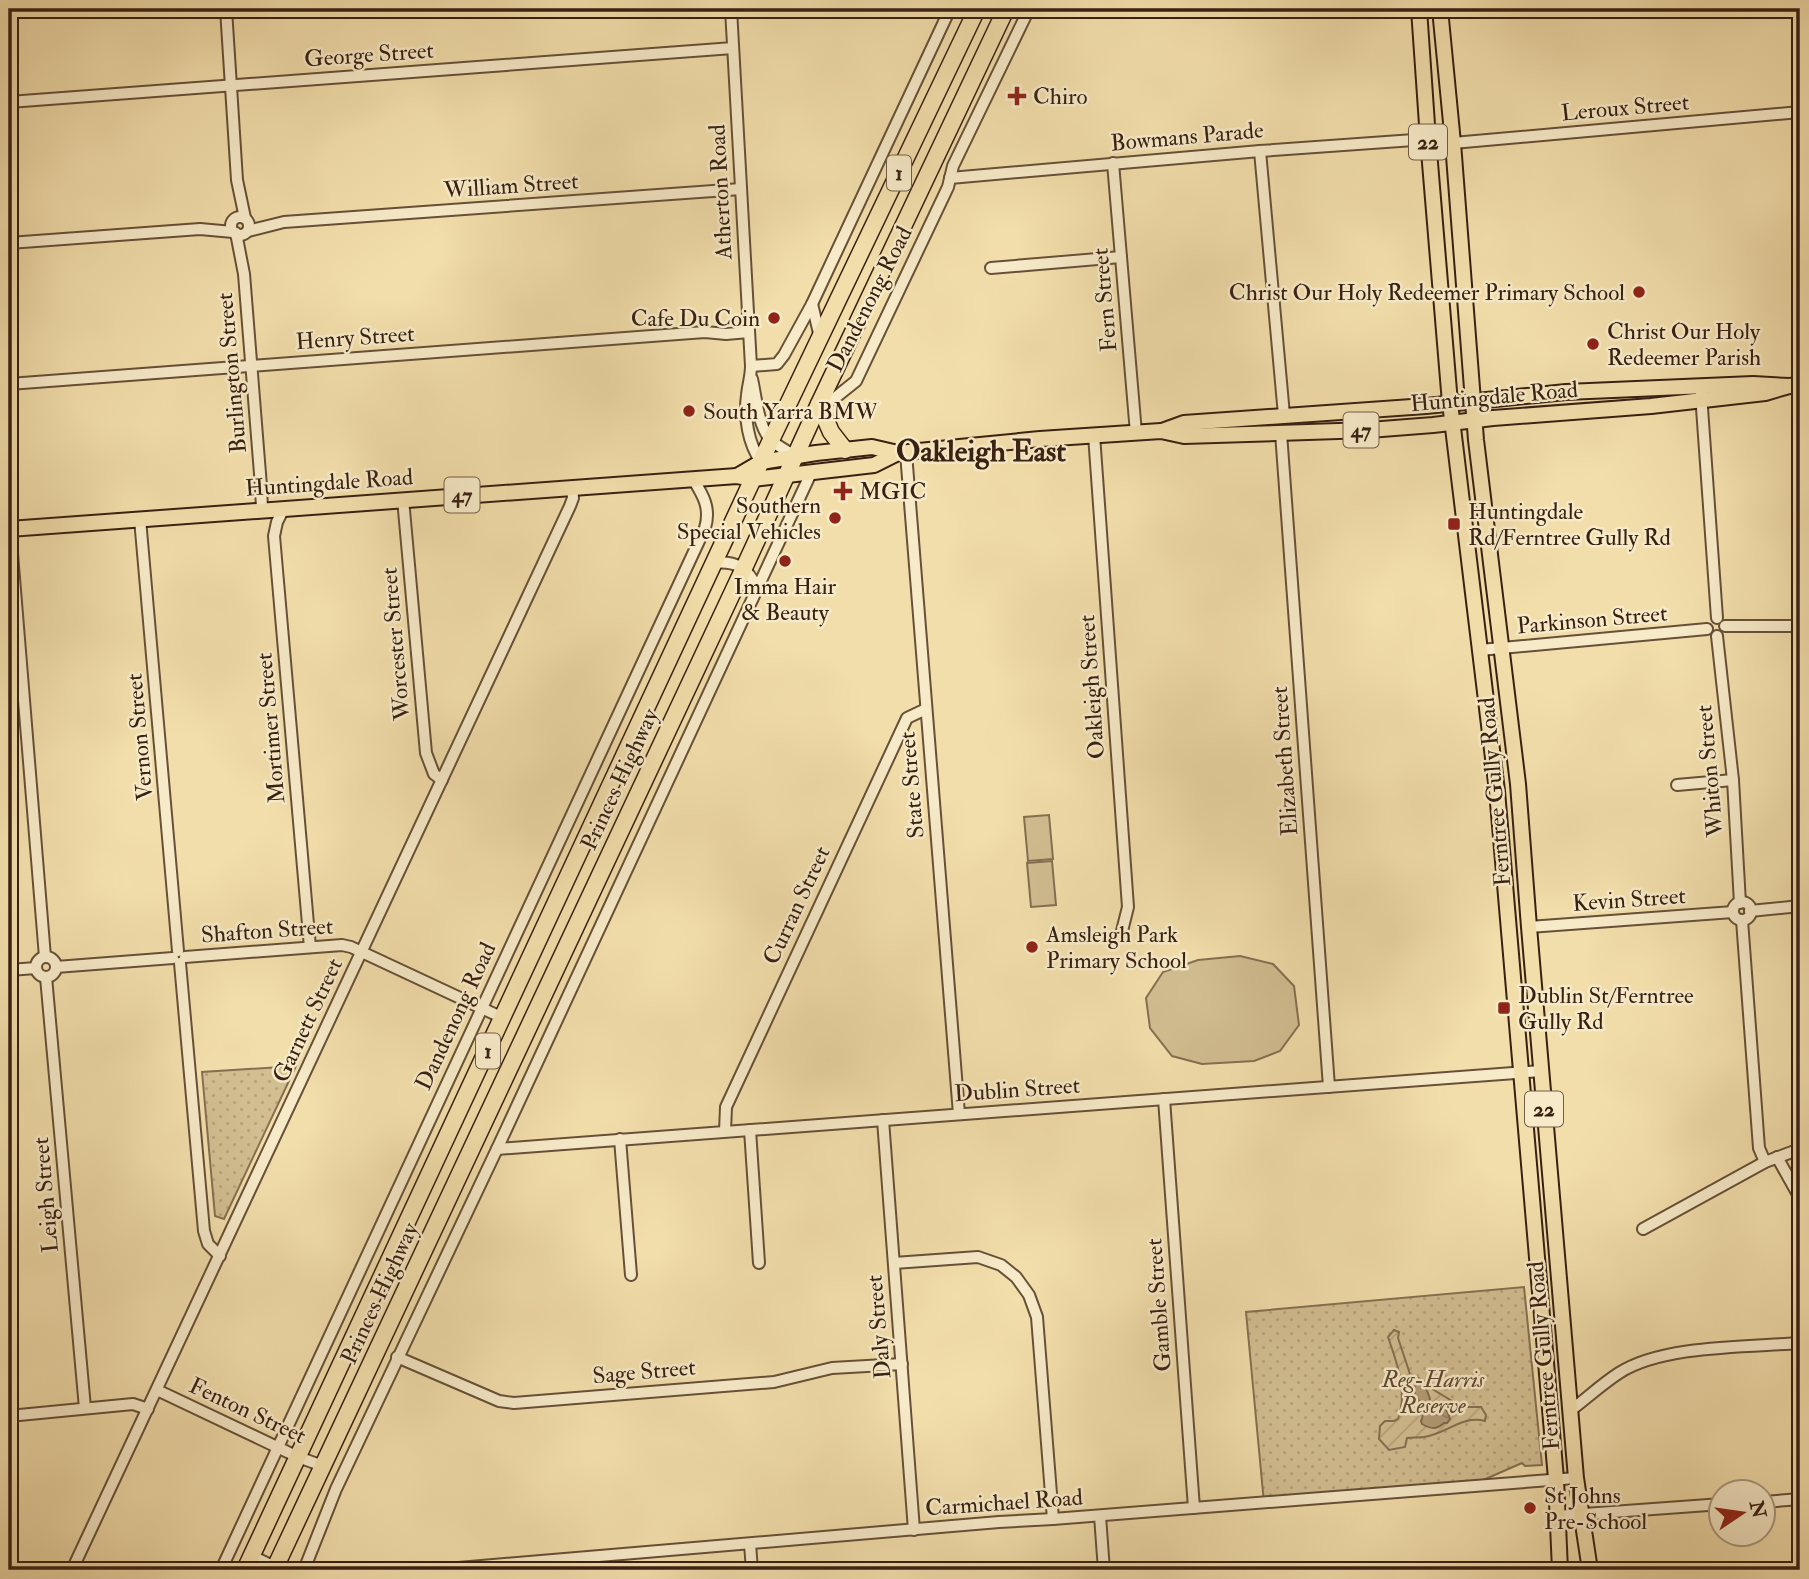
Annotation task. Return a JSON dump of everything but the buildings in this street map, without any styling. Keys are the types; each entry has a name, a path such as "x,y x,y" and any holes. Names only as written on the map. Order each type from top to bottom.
{"highway":[{"name":"Princes Highway","path":"249,1563 713,564 745,477 761,462 977,9"},
{"name":"Princes Highway","path":"277,1569 819,404 1006,9"},
{"path":"819,404 831,432 845,450"}],"main road":[{"name":"Ferntree Gully Road","path":"1419,9 1450,403 1497,791 1556,1479 1560,1570"},
{"name":"Ferntree Gully Road","path":"1440,9 1479,469 1518,784 1576,1478 1590,1570"},
{"name":"Huntingdale Road","path":"9,529 572,486 811,473 874,465 902,453 1014,441 1161,431 1184,423 1566,392 1765,393 1794,386"},
{"name":"Huntingdale Road","path":"1161,431 1184,436 1369,430 1651,406 1701,393"},
{"name":"Huntingdale Road","path":"761,462 872,447 902,453"}],"street":[{"name":"Burlington Street","path":"226,9 262,510"},
{"name":"Atherton Road","path":"731,9 751,370 760,417 771,440"},
{"path":"751,370 781,361 812,304 950,9"},
{"name":"Dandenong Road","path":"819,404 836,397 856,381 948,187 953,166 1029,9"},
{"path":"1798,9 1800,37"},
{"name":"George Street","path":"9,102 733,48"},
{"name":"Leroux Street","path":"1453,143 1800,112"},
{"name":"Bowmans Parade","path":"950,178 1428,139"},
{"path":"1260,151 1284,415"},
{"name":"Fern Street","path":"1113,163 1136,433"},
{"name":"William Street","path":"9,243 741,189"},
{"path":"991,268 1121,257"},
{"name":"Dandenong Road","path":"812,304 820,337"},
{"name":"Henry Street","path":"9,384 705,332 726,334 748,329"},
{"name":"Atherton Road","path":"751,370 746,397 746,419 755,454 761,462"},
{"path":"1701,393 1721,622 1724,631 1712,632 1709,621 1721,622 1800,626"},
{"name":"Elizabeth Street","path":"1281,433 1329,1087"},
{"name":"Oakleigh Street","path":"1094,435 1128,907 1121,935"},
{"path":"771,440 795,456"},
{"name":"State Street","path":"902,453 959,1114"},
{"path":"303,1570 336,1489 397,1357 497,1149 811,473"},
{"name":"Dandenong Road","path":"220,1570 705,528 708,514 706,505 693,479"},
{"name":"Garnett Street","path":"72,1570 570,506 573,498 572,486"},
{"name":"Worcester Street","path":"403,499 426,753 434,774 442,780"},
{"name":"Mortimer Street","path":"284,508 274,536 310,947"},
{"name":"Vernon Street","path":"140,519 204,1231 208,1244 220,1256"},
{"path":"9,529 45,957"},
{"path":"713,564 728,563 744,568 751,574 757,588"},
{"name":"Parkinson Street","path":"1480,650 1712,632"},
{"name":"Whiton Street","path":"1712,632 1733,780 1738,911 1759,1148 1765,1162"},
{"name":"Curran Street","path":"725,1131 726,1107 907,718 926,709"},
{"path":"1677,785 1733,780"},
{"path":"1738,911 1747,904 1750,911 1800,906"},
{"name":"Kevin Street","path":"1529,928 1738,911"},
{"path":"569,939 589,949"},
{"name":"Shafton Street","path":"56,967 342,945 503,1018"},
{"path":"45,957 52,960 56,967 52,975 46,977 39,975 36,968 40,959 45,957"},
{"path":"9,970 36,968"},
{"name":"Leigh Street","path":"46,977 85,1408"},
{"name":"Dublin Street","path":"497,1149 1541,1071"},
{"name":"Gamble Street","path":"1164,1099 1194,1508"},
{"name":"Daly Street","path":"883,1120 914,1530"},
{"path":"750,1130 759,1264"},
{"path":"620,1139 631,1275"},
{"path":"1643,1229 1765,1162 1800,1149"},
{"path":"1777,1157 1800,1198 1800,1213"},
{"path":"894,1263 978,1257 1001,1265 1016,1277 1029,1296 1037,1317 1053,1520"},
{"path":"1571,1410 1620,1372 1645,1361 1673,1353 1800,1343"},
{"name":"Sage Street","path":"397,1357 499,1401 514,1403 774,1382 832,1368 902,1364"},
{"name":"Fenton Street","path":"157,1390 298,1457 323,1466"},
{"path":"9,1416 133,1404 148,1409"},
{"name":"Carmichael Road","path":"435,1570 999,1522 1053,1520 1576,1478"},
{"path":"1778,1501 1800,1499"},
{"path":"1557,1516 1708,1505"},
{"path":"1100,1516 1104,1570"},
{"path":"750,1544 752,1570"},
{"path":"249,1563 277,1569"}],"green space":[{"path":"1049,815 1053,859 1028,861 1024,817"},
{"path":"1052,861 1056,905 1031,907 1027,863"},
{"path":"1240,956 1273,964 1294,986 1299,1025 1280,1051 1254,1061 1202,1064 1172,1056 1150,1028 1146,998 1163,972 1198,960"},
{"path":"296,1066 224,1219 215,1216 202,1072"},
{"name":"Reg-Harris Reserve","path":"1524,1287 1542,1465 1525,1466 1522,1463 1465,1488 1264,1503 1246,1312"},
{"path":"1394,1330 1399,1332 1398,1338 1410,1374 1425,1381 1434,1390 1462,1407 1481,1407 1486,1415 1485,1421 1469,1421 1432,1435 1407,1438 1405,1447 1389,1450 1379,1439 1380,1426 1385,1421 1398,1419 1402,1398 1400,1378 1388,1337"}],"water":[{"path":"1417,1384 1424,1387 1429,1396 1425,1408 1427,1413 1438,1405 1441,1406 1450,1419 1447,1423 1433,1428 1422,1424 1422,1408 1415,1396 1414,1387"}],"place":[{"name":"Chiro","path":"1017,96"},
{"name":"Christ Our Holy Redeemer Primary School","path":"1639,292"},
{"name":"Cafe Du Coin","path":"774,318"},
{"name":"Christ Our Holy Redeemer Parish","path":"1593,344"},
{"name":"South Yarra BMW","path":"689,411"},
{"name":"MGIC","path":"843,491"},
{"name":"Southern Special Vehicles","path":"835,518"},
{"name":"Huntingdale Rd/Ferntree Gully Rd","path":"1454,524"},
{"name":"Imma Hair & Beauty","path":"785,561"},
{"name":"Amsleigh Park Primary School","path":"1032,947"},
{"name":"Dublin St/Ferntree Gully Rd","path":"1504,1008"},
{"name":"St Johns Pre-School","path":"1530,1508"}],"district":[{"name":"Oakleigh East","path":"981,451"}]}
